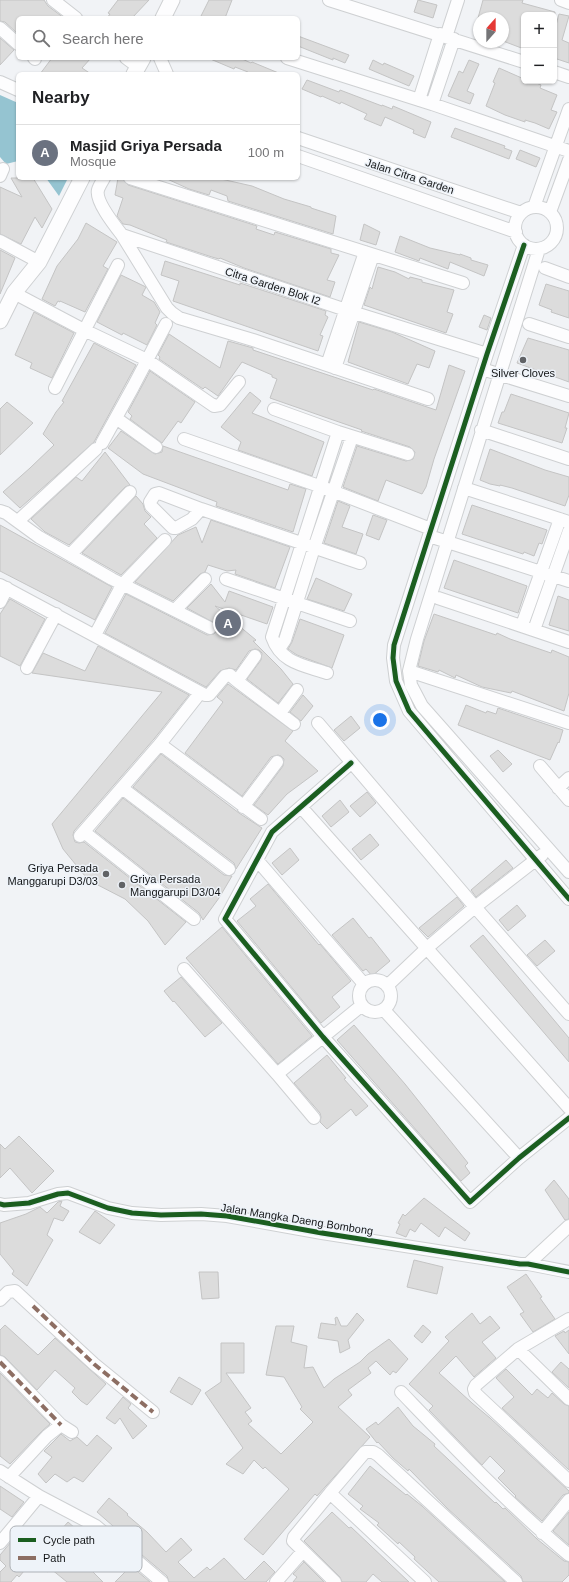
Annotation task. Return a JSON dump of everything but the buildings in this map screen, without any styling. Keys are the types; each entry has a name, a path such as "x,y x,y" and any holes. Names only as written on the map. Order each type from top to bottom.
{"street":[{"path":"53,0 73,16"},
{"path":"329,0 358,5 447,37 521,61"},
{"path":"432,104 447,37 458,0"},
{"path":"561,0 569,2"},
{"path":"0,28 16,42"},
{"path":"418,100 447,37"},
{"path":"129,60 138,66"},
{"path":"293,60 432,104 569,151"},
{"path":"557,73 569,77"},
{"path":"0,82 16,89"},
{"path":"534,207 569,109"},
{"name":"Jalan Citra Garden","path":"300,139 521,213"},
{"name":"Jalan Citra Garden","path":"300,157 516,232"},
{"path":"550,212 569,160"},
{"path":"0,321 14,293 39,262 81,180"},
{"path":"103,180 98,191 100,201 167,308 179,318 253,340 428,399"},
{"path":"136,180 463,283"},
{"path":"534,207 540,207 550,212 557,223 556,235 549,244 539,249 524,245 518,240 516,220 521,213 528,208 534,207"},
{"name":"Citra Garden Blok I2","path":"122,235 350,311 487,354"},
{"path":"0,241 39,262"},
{"path":"524,245 482,369 394,645 393,663 396,682 409,711 549,873 569,899"},
{"path":"539,249 481,430 448,542 417,639 409,671 411,685 422,706 565,868 549,873"},
{"path":"331,367 369,253"},
{"path":"55,388 118,265"},
{"path":"544,268 569,277"},
{"path":"14,293 84,330 147,360 214,406 220,405 238,382"},
{"path":"18,521 99,446 116,418 166,324"},
{"path":"529,324 569,337"},
{"path":"482,369 500,373 569,396"},
{"path":"274,409 352,437 408,454"},
{"path":"116,418 156,447"},
{"path":"481,430 569,459"},
{"path":"327,673 288,659 285,657 282,645 296,602 322,487 338,432"},
{"path":"282,645 272,637 284,598 333,492 352,437"},
{"path":"184,439 322,487 448,542 569,581"},
{"path":"464,488 564,521 547,574 534,630"},
{"path":"70,555 130,492"},
{"path":"202,510 360,564"},
{"path":"0,511 6,512 39,537 122,585 210,628"},
{"path":"522,625 569,531"},
{"path":"95,635 122,585 165,540"},
{"path":"175,610 205,579"},
{"path":"226,579 350,621"},
{"path":"0,602 3,587 200,692 209,695 225,676 228,675 294,724"},
{"path":"438,598 569,642"},
{"path":"27,668 56,614"},
{"path":"237,681 255,656"},
{"path":"409,671 569,723"},
{"path":"280,713 297,690"},
{"path":"194,919 82,834 160,744 200,692"},
{"path":"409,711 422,706"},
{"path":"318,723 351,764 569,1014"},
{"path":"160,744 261,819"},
{"path":"243,806 277,762"},
{"path":"351,764 272,832 225,919 323,1037 470,1202 519,1158 569,1118"},
{"path":"540,766 569,800"},
{"path":"558,788 569,778"},
{"path":"122,788 229,869"},
{"path":"301,807 569,1108"},
{"path":"387,986 427,948 475,907 549,849"},
{"path":"257,860 364,984"},
{"path":"184,969 314,1118"},
{"path":"379,980 387,986 390,991 390,1001 384,1010 374,1012 368,1011 362,1006 358,998 358,992 364,984 368,981 379,980"},
{"path":"277,1074 362,1006"},
{"path":"384,1010 519,1158"},
{"name":"Jalan Mangka Daeng Bombong","path":"0,1204 29,1203 68,1192 108,1208 132,1212 161,1215 227,1216 350,1238 528,1264 569,1272"},
{"path":"528,1264 569,1226"},
{"path":"0,1300 8,1292 15,1291 94,1364 153,1412"},
{"path":"569,1320 518,1349 476,1385 474,1389 475,1393 569,1481"},
{"path":"518,1349 569,1399"},
{"path":"0,1362 61,1425 72,1432"},
{"path":"401,1392 482,1475 542,1533 569,1555"},
{"path":"61,1425 4,1474 39,1496 96,1526"},
{"path":"335,1582 293,1541 294,1537 362,1454 368,1451 378,1455 516,1582"},
{"path":"330,1493 426,1582"},
{"path":"14,1526 39,1496"},
{"path":"542,1533 569,1500"},
{"path":"0,1543 10,1531"},
{"path":"276,1582 303,1551"},
{"path":"142,1565 162,1582"}],"water":[{"path":"0,95 16,102 16,162 6,164 0,157"},
{"path":"47,180 67,180 59,196"}],"marked path":[{"path":"33,1306 94,1364 153,1412"},
{"path":"0,1362 61,1425"}],"cycle path":[{"path":"524,245 487,354 394,645 393,658 396,681 409,711 569,899"},
{"path":"351,763 272,832 225,919 323,1037 470,1202 519,1158 569,1118"},
{"path":"0,1204 29,1203 58,1194 68,1193 108,1208 132,1213 227,1216 322,1233 528,1264 569,1272"}],"place":[{"name":"Silver Cloves","path":"523,360"},
{"name":"Masjid Griya Persada","path":"228,623"},
{"name":"Griya Persada Manggarupi D3/03","path":"106,874"},
{"name":"Griya Persada Manggarupi D3/04","path":"122,885"}]}
